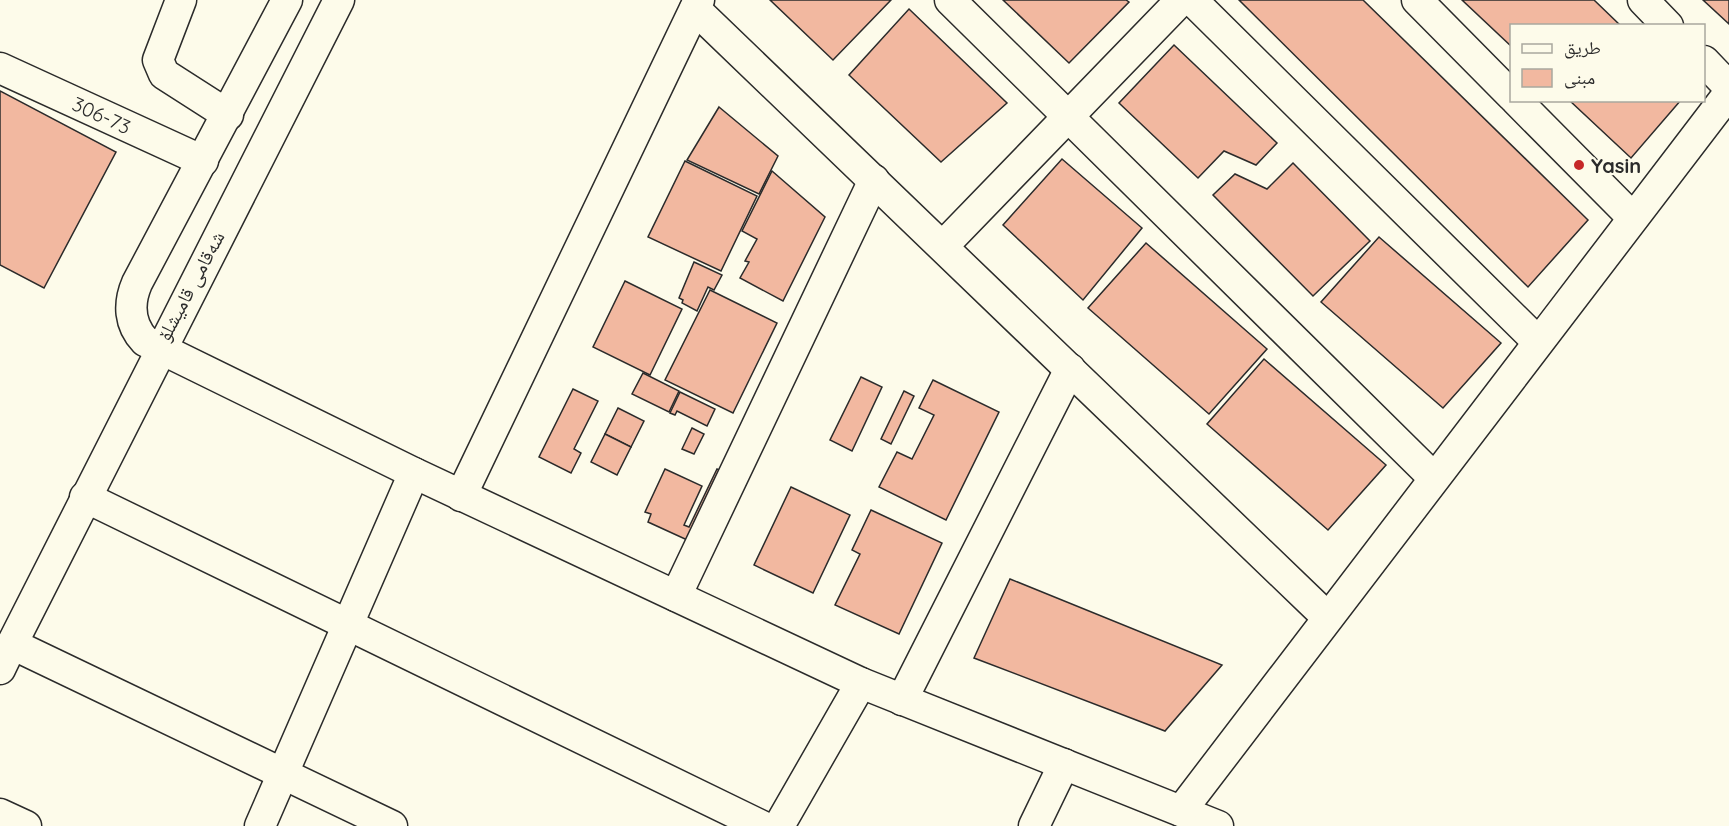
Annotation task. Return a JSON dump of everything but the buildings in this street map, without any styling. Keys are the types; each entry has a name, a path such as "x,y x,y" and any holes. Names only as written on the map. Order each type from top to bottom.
{"street":[{"path":"181,0 158,60 164,74 228,115"},
{"name":"شەقامی قامیشلۆ","path":"287,0 132,296 136,332 145,341 160,348 339,0"},
{"path":"950,0 1434,478"},
{"path":"943,246 1181,0"},
{"path":"1192,0 1538,342"},
{"path":"1417,0 1510,94"},
{"path":"1643,0 1666,24"},
{"path":"461,496 697,4 874,180 1327,617"},
{"path":"1705,62 1729,87"},
{"name":"306-73","path":"0,68 203,161"},
{"path":"1181,811 1729,93"},
{"path":"1518,102 1633,218"},
{"path":"676,596 874,180"},
{"path":"392,826 282,774 6,657 160,348 461,496 861,683 1218,826"},
{"path":"902,700 1070,369"},
{"path":"260,826 414,473"},
{"path":"85,498 762,826"},
{"path":"779,826 861,683"},
{"path":"1034,826 1064,764"},
{"path":"0,814 26,826"}],"place":[{"name":"Yasin","path":"1579,165"}]}
